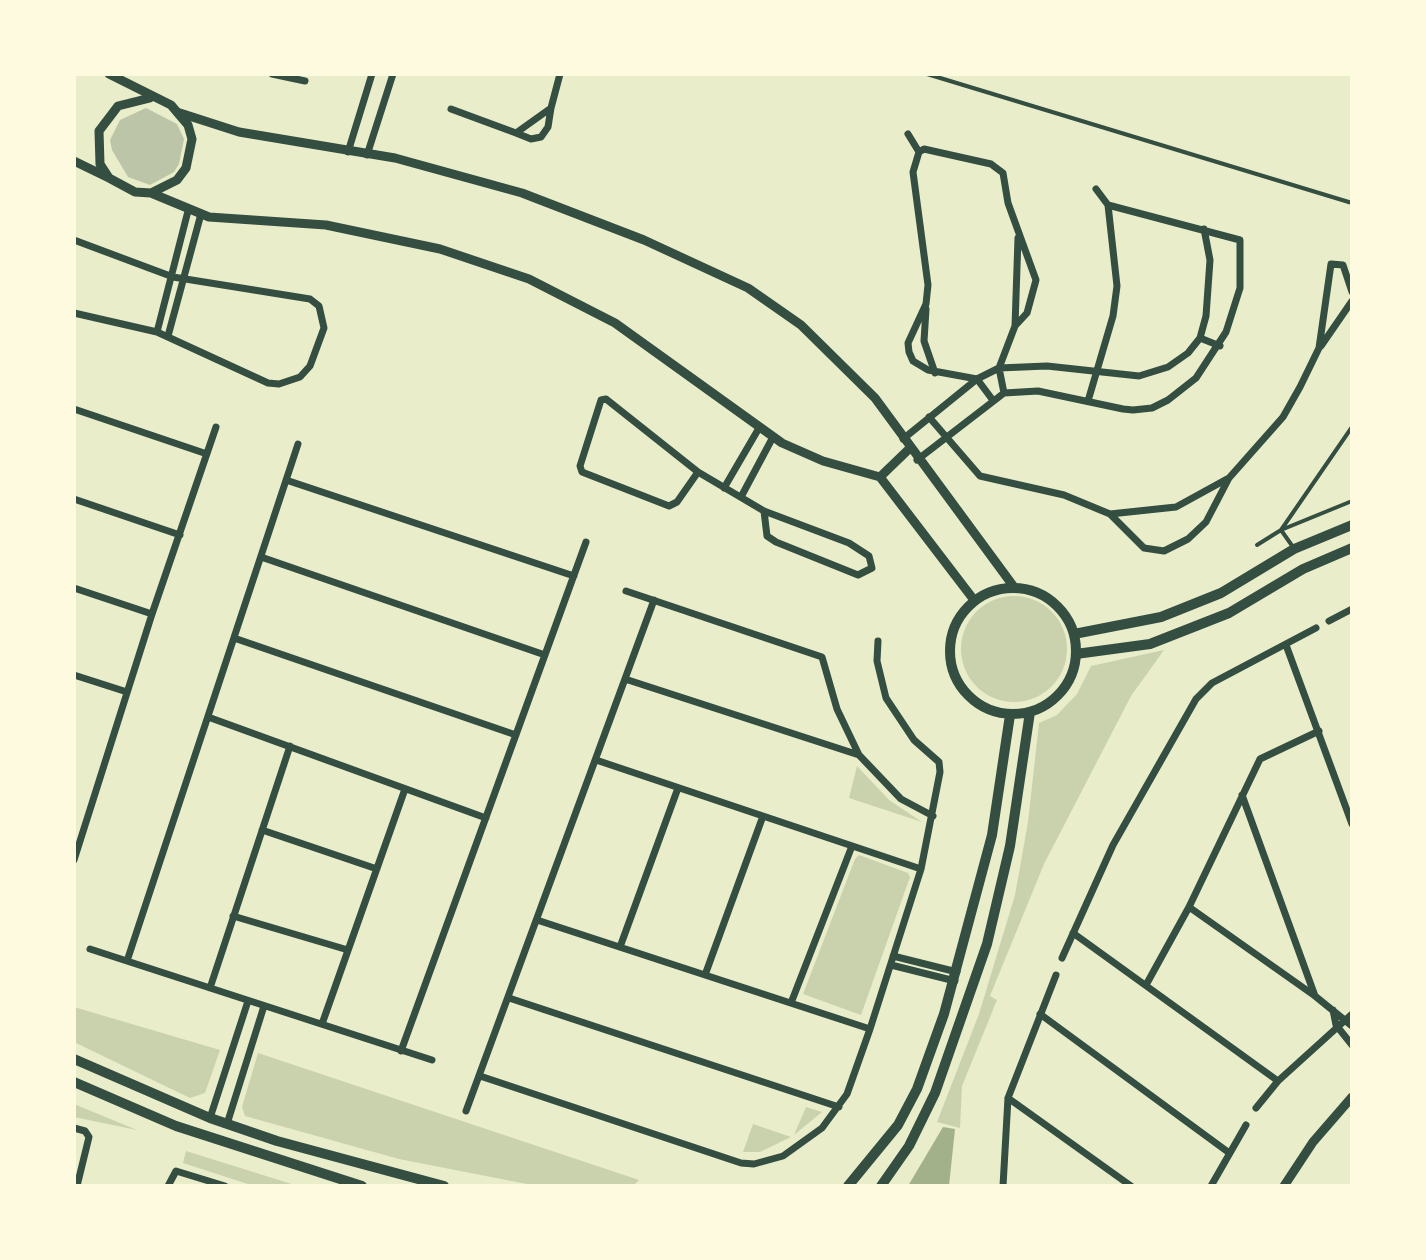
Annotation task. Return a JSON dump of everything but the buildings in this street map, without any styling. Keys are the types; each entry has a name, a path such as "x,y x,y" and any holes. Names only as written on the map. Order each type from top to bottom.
{"main road":[{"path":"1074,634 1161,617 1221,593 1294,549 1352,525"},
{"path":"1076,654 1150,644 1229,613 1303,569 1352,548"},
{"path":"1014,587 1034,591 1052,601 1066,616 1074,634 1076,654 1072,673 1063,691 1048,704 1030,712 1010,715 988,710 970,698 953,670 950,637 959,617 974,600 993,590 1014,587"},
{"path":"881,1186 909,1146 935,1093 982,958 1010,846 1030,712"},
{"path":"848,1186 879,1153 917,1089 956,976 992,835 1010,715"},
{"path":"74,1059 227,1124 337,1159 444,1186"},
{"path":"74,1082 176,1126 362,1186"}],"street":[{"path":"272,74 305,81"},
{"path":"367,155 393,74"},
{"path":"451,109 531,139 541,137 548,127 560,74"},
{"path":"111,75 180,113 239,132 395,158 522,193 644,240 748,288 801,325 840,360 875,398 917,460 1014,587"},
{"path":"348,152 371,78 389,85"},
{"path":"109,178 100,164 97,148 103,124 118,106 150,98"},
{"path":"516,133 551,108"},
{"path":"151,193 177,180 186,168 192,139 180,113"},
{"path":"908,134 919,152 913,172 928,285 924,341 935,373"},
{"path":"919,152 930,148 1000,169 1018,236 1036,280 1032,301 1015,326 999,368 1004,393"},
{"path":"74,161 121,187 151,193 188,211 326,225 440,249 529,279 615,323 773,437 823,461 880,477 974,600"},
{"path":"1088,401 1113,316 1117,286 1108,205 1096,189"},
{"path":"917,460 992,399 1004,393 1038,391 1123,409 1152,408 1183,390 1220,346 1240,288 1241,242 1204,229 1108,205"},
{"path":"157,332 188,211"},
{"path":"168,336 201,214"},
{"path":"903,440 977,379 999,368 1047,366 1094,374 1139,376 1168,367 1188,353 1200,338 1210,295 1210,260 1204,229"},
{"path":"1015,326 1018,236"},
{"path":"74,240 173,277 310,299 319,306 324,328 310,366 300,377 279,384 268,383 157,332 74,313"},
{"path":"1319,348 1331,264 1343,265 1352,292"},
{"path":"929,417 980,476 1040,487 1110,514 1144,548 1164,551 1188,539 1206,522 1229,478 1283,417 1319,348 1352,301"},
{"path":"926,304 908,348 913,361 935,373 977,379 992,399"},
{"path":"1200,338 1220,346"},
{"path":"698,472 677,502 669,506 582,472 580,466 601,400 606,399 698,472 764,511 849,543 869,556 872,568 858,575 770,540 766,533 764,511"},
{"path":"74,409 207,454"},
{"path":"74,860 152,614 216,427"},
{"path":"724,488 759,428"},
{"path":"741,497 773,437"},
{"path":"127,961 298,444"},
{"path":"880,477 909,449"},
{"path":"1110,514 1176,507 1229,478"},
{"path":"286,480 574,576"},
{"path":"74,499 180,535"},
{"path":"401,1051 586,542"},
{"path":"261,557 545,655"},
{"path":"74,588 152,614"},
{"path":"626,591 822,657 837,709 859,755 901,799 933,816"},
{"path":"466,1111 654,600"},
{"path":"1329,621 1352,609"},
{"path":"1062,958 1113,845 1196,699 1212,683 1316,628"},
{"path":"234,638 516,735"},
{"path":"480,1076 741,1163 754,1164 783,1156 822,1128 839,1107 870,1029 921,869 933,816 939,762 914,740 895,716 880,677 878,641"},
{"path":"1286,645 1352,824"},
{"path":"74,675 127,692"},
{"path":"625,679 859,755"},
{"path":"208,717 486,818"},
{"path":"1146,985 1189,907 1264,756 1319,731"},
{"path":"210,988 290,746"},
{"path":"596,760 921,869"},
{"path":"620,947 678,788"},
{"path":"322,1024 405,789"},
{"path":"1242,795 1315,996"},
{"path":"705,975 763,816"},
{"path":"262,830 377,869"},
{"path":"791,1003 852,846"},
{"path":"1189,907 1333,1010 1349,1016"},
{"path":"233,916 348,950"},
{"path":"537,920 870,1029"},
{"path":"1073,933 1278,1081"},
{"path":"90,949 432,1060"},
{"path":"893,956 956,976"},
{"path":"891,965 956,976"},
{"path":"1003,1186 1008,1098 1056,975"},
{"path":"509,998 839,1107"},
{"path":"210,1118 248,1001"},
{"path":"227,1124 264,1006"},
{"path":"1333,1010 1336,1025 1352,1045"},
{"path":"1040,1014 1228,1152"},
{"path":"1256,1108 1278,1081 1349,1016"},
{"path":"1349,1016 1352,1026"},
{"path":"220,1088 236,1094"},
{"path":"1284,1186 1313,1142 1352,1097"},
{"path":"1008,1098 1131,1186"},
{"path":"1211,1186 1246,1125"},
{"path":"74,1128 85,1131 89,1137 77,1186"},
{"path":"168,1186 172,1175 180,1171 225,1186"}],"lane":[{"path":"927,74 1352,203"},
{"path":"1281,530 1352,427"},
{"path":"1257,545 1281,530 1352,501"},
{"path":"1281,530 1294,549"}],"shaded area":[{"path":"1014,596 1034,600 1051,612 1063,629 1067,649 1063,669 1051,686 1034,698 1014,702 994,698 977,686 965,669 961,649 965,629 977,612 994,600"},
{"path":"1164,650 1131,696 1044,864 990,996 997,1000 962,1086 960,1128 937,1122 979,1014 1015,895 1028,822 1039,723 1057,715 1077,694 1091,666"},
{"path":"857,766 889,800 922,822 849,798"},
{"path":"859,855 908,873 910,877 861,1015 803,994"},
{"path":"74,1007 220,1050 205,1093 190,1098 74,1042"},
{"path":"258,1053 639,1180 633,1186 537,1186 399,1159 245,1116 242,1107"},
{"path":"74,1104 137,1130 74,1117"},
{"path":"806,1107 822,1112 794,1135"},
{"path":"753,1124 791,1137 760,1152 743,1152"},
{"path":"943,1127 955,1129 949,1186 908,1186"},
{"path":"186,1151 298,1186 254,1186 183,1163"}]}
